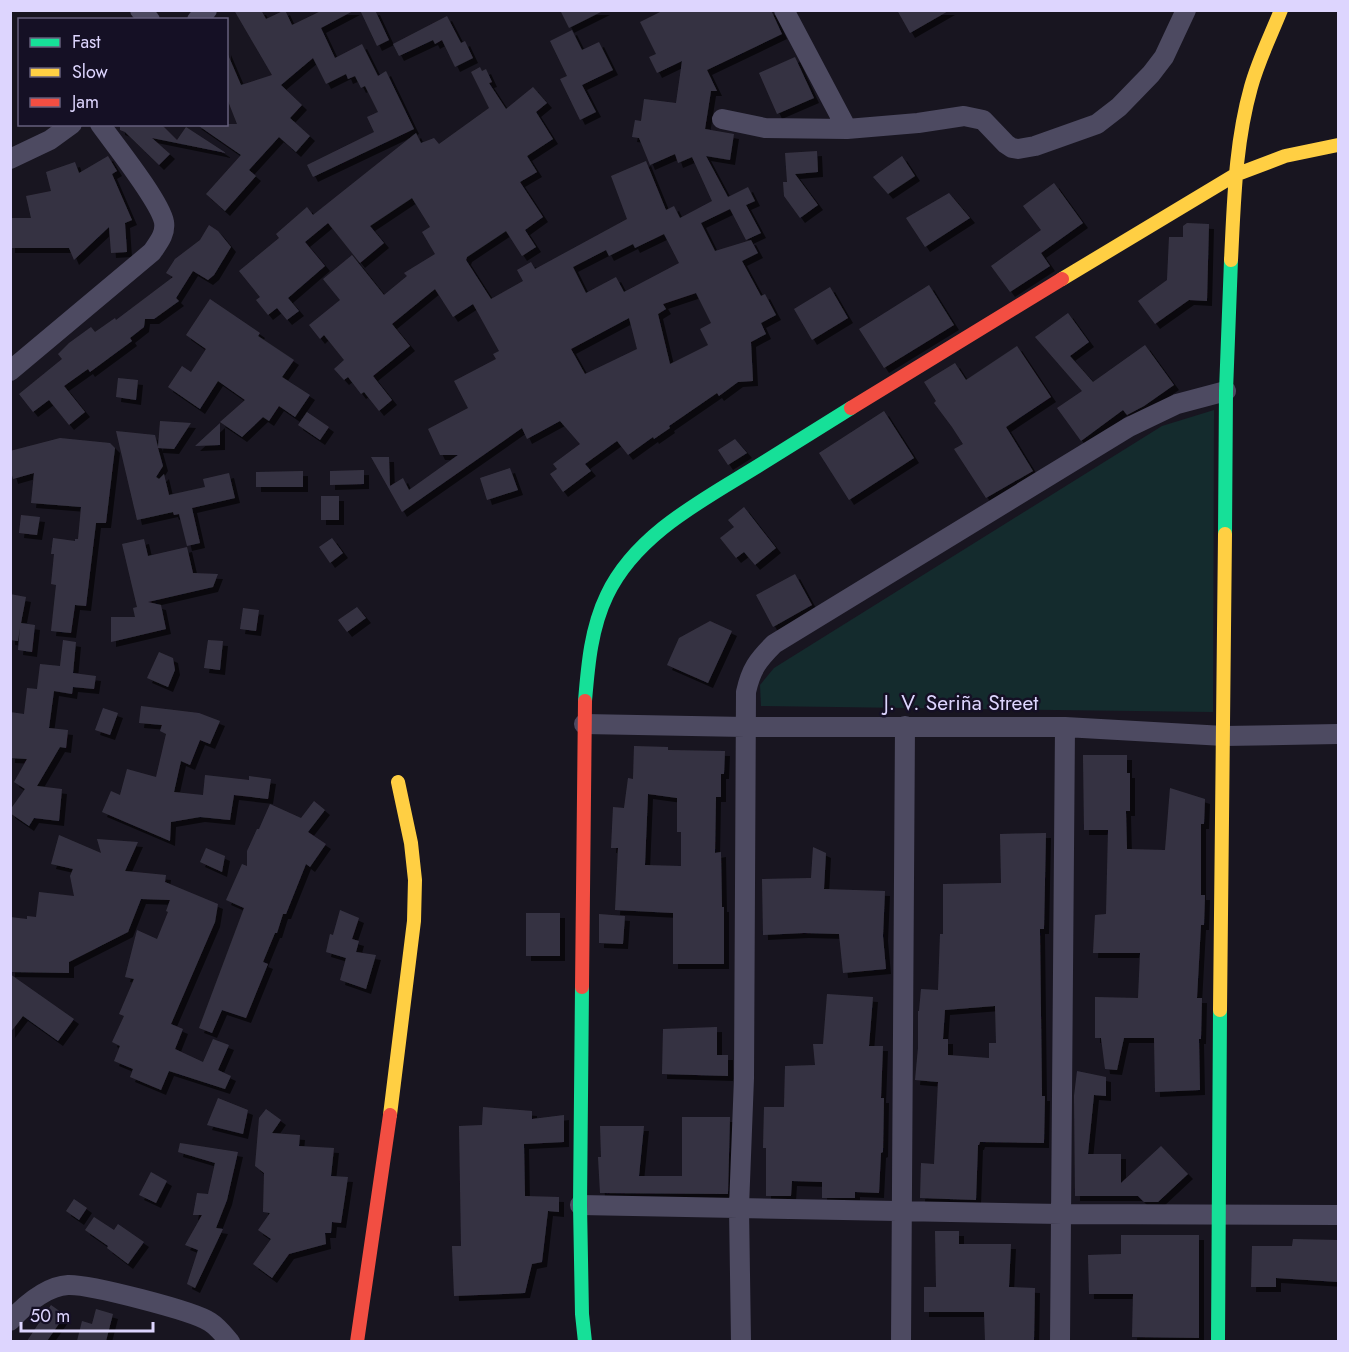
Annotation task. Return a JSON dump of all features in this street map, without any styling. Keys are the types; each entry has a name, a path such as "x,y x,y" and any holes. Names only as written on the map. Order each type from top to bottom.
{"street":[{"path":"784,10 847,129"},
{"path":"722,119 765,128 847,129 918,123 964,116 974,117 983,120 1006,144 1018,149 1097,124 1119,107 1164,57 1186,10"},
{"path":"1218,1341 1226,391 1234,175 1251,85 1281,10"},
{"path":"10,159 50,140 69,126"},
{"path":"10,371 152,252 163,234 164,222 152,198 101,126"},
{"path":"585,1341 582,1314 580,1205 584,724 588,660 594,629 606,597 625,567 664,527 808,434 1234,175 1264,161 1338,145"},
{"path":"741,1341 739,1207 744,1078 745,727 746,692 750,674 761,657 774,644 1150,416 1177,404 1226,391"},
{"name":"J. V. Seriña Street","path":"584,724 745,727 1065,727 1224,735 1338,734"},
{"path":"901,1341 905,726"},
{"path":"1060,1341 1065,727"},
{"path":"357,1341 381,1184 414,921 415,880 411,843 398,782"},
{"path":"580,1205 1062,1214 1338,1215"},
{"path":"10,1321 34,1300 51,1290 68,1285 87,1287 186,1311 210,1322 230,1341"}],"green space":[{"path":"1214,410 1213,712 761,706 760,685 774,668 1162,426"}],"building":[{"path":"234,10 261,10 266,19 285,10 292,25 323,10 355,10 321,28 335,58 362,44 378,76 386,71 414,129 313,177 307,165 374,132 367,117 378,112 365,86 361,88 355,76 348,79 346,74 326,84 313,58 281,85 302,105 290,118 310,136 296,152 279,137 249,170 256,176 225,211 206,194 241,155 199,126 237,124 228,101 228,55 241,85 272,75"},
{"path":"360,10 375,10 389,40 377,46"},
{"path":"560,10 605,10 569,28"},
{"path":"664,10 771,10 782,34 707,70 717,91 711,91 705,129 734,134 730,160 706,156 728,197 748,187 755,201 746,205 761,233 746,240 730,209 701,223 715,251 751,240 758,253 742,261 761,296 765,294 776,315 761,323 766,334 751,342 753,381 738,382 719,396 717,393 669,426 670,428 628,455 617,441 585,464 591,471 563,492 550,474 557,469 553,464 580,444 560,421 527,439 522,428 402,512 371,457 389,457 390,486 403,478 409,490 458,455 440,455 428,429 468,408 454,381 496,359 493,354 499,351 473,304 453,317 435,289 392,324 410,346 373,376 392,400 379,411 364,392 361,394 348,377 344,380 334,369 344,360 324,335 320,339 309,325 340,300 323,279 352,255 384,295 407,276 404,273 435,254 422,232 430,227 412,198 370,226 384,243 360,263 328,223 305,242 325,266 288,298 299,311 287,320 277,308 268,315 256,300 260,297 239,271 279,238 276,234 307,207 313,215 416,133 421,143 434,138 439,144 489,108 471,72 480,67 482,71 486,69 492,82 489,83 506,109 533,87 547,103 536,112 553,139 527,156 537,172 520,182 543,217 525,230 536,247 522,256 506,231 467,257 466,260 491,299 523,281 517,270 531,262 535,269 627,219 611,176 646,161 666,210 674,206 680,218 712,201 692,157 678,163 675,154 650,165 639,138 632,137 635,120 641,121 644,99 676,103 682,61 657,73 649,57 656,54 640,22","holes":["664,234 679,263 624,292 616,277 586,293 573,267 606,250 609,256 633,244 635,248","696,293 711,323 700,329 708,345 670,364 658,314 666,309 663,304","629,318 637,349 585,374 571,349"]},
{"path":"897,10 950,10 910,33"},
{"path":"447,16 461,43 465,41 473,58 455,67 442,40 435,44 433,40 399,56 393,44"},
{"path":"572,30 582,50 599,42 613,70 582,85 596,112 580,120 560,79 567,76 550,41"},
{"path":"795,57 814,98 777,114 759,73"},
{"path":"163,126 177,140 186,127 226,153 152,138 170,154 159,165 125,132 120,130 120,127"},
{"path":"817,151 818,172 795,174 818,205 800,218 784,196 783,182 787,182 785,153"},
{"path":"108,156 117,171 112,174 132,220 125,223 127,252 111,253 109,227 74,260 69,248 10,248 10,218 31,218 26,196 51,191 46,172 75,162 79,173"},
{"path":"902,156 915,176 888,194 873,177"},
{"path":"1054,183 1083,223 1041,253 1050,266 1010,292 991,266 1041,230 1023,206"},
{"path":"949,193 970,218 925,247 906,218"},
{"path":"1187,223 1209,224 1207,301 1189,300 1155,324 1138,301 1167,280 1169,237 1183,237 1183,226"},
{"path":"209,225 218,231 231,247 214,275 208,280 193,271 176,298 179,301 154,319 145,319 144,327 130,338 132,341 90,372 88,369 64,386 85,412 69,425 49,400 33,412 19,394 62,359 58,354 69,343 91,327 95,332 115,318 116,320 173,277 166,273 175,259 200,240"},
{"path":"929,285 954,325 884,368 859,329"},
{"path":"830,287 848,318 812,340 794,309"},
{"path":"210,299 260,333 258,336 294,360 282,377 310,395 295,417 279,406 269,421 263,417 242,437 220,422 245,400 218,381 200,409 168,387 182,366 191,372 206,349 186,335"},
{"path":"1068,313 1089,342 1070,356 1093,382 1145,345 1174,385 1127,415 1123,410 1081,441 1057,408 1082,391 1035,337"},
{"path":"1017,346 1051,397 1006,427 1033,471 986,498 954,449 963,444 934,403 936,401 924,382 955,363 966,380"},
{"path":"118,378 138,380 136,400 116,397"},
{"path":"884,411 914,458 849,500 819,453"},
{"path":"307,412 329,427 320,440 298,425"},
{"path":"160,421 191,423 174,449 158,448 163,466 156,477 159,479 164,474 169,495 205,487 203,479 229,473 235,498 192,508 200,543 187,546 179,514 174,515 173,512 137,520 116,431 155,435 158,447"},
{"path":"220,423 220,445 195,446"},
{"path":"60,438 110,443 115,448 106,523 96,523 86,606 75,605 71,633 51,631 56,585 51,584 54,554 51,554 53,538 75,541 78,539 81,507 31,503 34,473 13,479 10,468 10,451"},
{"path":"735,439 747,453 728,465 718,450"},
{"path":"510,468 518,490 487,500 480,478"},
{"path":"364,470 364,484 330,485 330,471"},
{"path":"303,471 303,487 256,487 256,472"},
{"path":"321,496 339,496 339,520 321,520"},
{"path":"744,507 776,548 755,565 744,552 736,558 720,538 734,527 728,520"},
{"path":"21,515 40,517 37,535 19,533"},
{"path":"332,538 343,553 330,563 319,547"},
{"path":"144,539 148,556 187,547 193,573 218,574 213,587 148,602 161,605 166,629 111,642 111,617 135,617 133,608 137,607 122,544"},
{"path":"795,574 812,605 773,627 756,595"},
{"path":"10,594 26,597 21,623 35,625 32,652 18,650 20,627 18,641 10,640"},
{"path":"357,607 366,618 347,632 338,620"},
{"path":"243,608 259,610 256,631 240,629"},
{"path":"710,621 732,631 708,683 667,665 679,638"},
{"path":"63,640 76,642 73,673 96,676 94,689 73,687 72,694 54,691 49,728 68,730 66,748 60,747 37,786 62,789 59,821 34,818 29,826 10,813 25,789 14,782 27,759 10,758 10,712 24,714 27,688 37,689 40,664 60,666"},
{"path":"208,640 223,641 220,670 204,668"},
{"path":"159,652 173,658 175,670 168,687 147,678"},
{"path":"141,706 199,713 220,721 210,744 200,740 190,765 181,761 174,792 203,795 205,775 249,780 249,776 271,779 268,799 234,795 230,820 200,817 171,822 170,841 102,812 111,791 120,795 127,769 156,777 166,734 160,731 162,725 139,723"},
{"path":"103,708 118,713 110,735 95,730"},
{"path":"634,746 668,747 668,750 725,751 724,774 721,774 721,797 716,797 715,853 721,852 724,964 673,964 673,913 615,910 618,848 611,848 613,807 624,808 628,778 633,779","holes":["648,794 677,798 677,832 681,832 681,866 645,865"]},
{"path":"1083,755 1127,755 1127,773 1130,773 1130,811 1126,811 1127,849 1165,850 1170,788 1205,799 1204,824 1201,824 1201,895 1205,895 1204,925 1201,925 1197,998 1202,998 1201,1039 1199,1039 1200,1090 1155,1092 1154,1038 1124,1038 1117,1070 1105,1069 1101,1038 1095,1038 1095,997 1138,998 1140,953 1093,953 1095,915 1106,914 1108,830 1084,830"},
{"path":"314,801 325,810 308,832 326,844 310,867 306,864 286,914 283,914 263,962 268,964 246,1018 222,1010 212,1033 199,1028 244,908 226,900 242,864 247,866 247,851 257,829 270,804 301,818"},
{"path":"1046,833 1044,929 1040,929 1042,1096 1045,1096 1044,1143 980,1142 976,1200 920,1198 921,1163 934,1164 938,1082 915,1080 918,1011 921,989 938,990 940,934 943,934 943,884 1001,883 1000,834","holes":["995,1006 996,1043 989,1043 989,1058 948,1055 948,1039 943,1039 945,1010"]},
{"path":"59,835 101,853 97,839 138,842 125,871 166,875 165,882 218,904 215,922 171,1024 183,1029 175,1049 203,1062 213,1039 229,1045 218,1070 231,1076 225,1089 169,1071 161,1090 130,1077 133,1069 114,1061 120,1046 112,1042 124,1016 119,1014 134,979 125,977 137,930 157,939 168,912 166,911 170,900 141,899 128,932 69,962 69,973 10,972 10,917 27,919 27,916 36,917 39,892 74,896 70,876 73,869 51,864"},
{"path":"813,847 826,853 824,889 885,891 883,936 886,969 843,973 839,934 763,935 762,879 811,878"},
{"path":"206,848 225,856 222,872 200,862"},
{"path":"340,910 359,918 352,939 359,941 356,952 376,955 366,989 340,980 346,958 326,952 330,934 333,935"},
{"path":"526,913 560,913 560,956 526,956"},
{"path":"599,914 625,916 623,944 599,943"},
{"path":"10,974 74,1019 58,1041 23,1016 10,1033"},
{"path":"827,994 873,997 869,1046 883,1046 881,1098 884,1098 883,1152 881,1153 879,1193 855,1192 855,1198 822,1198 822,1182 792,1181 791,1196 766,1196 766,1148 763,1148 764,1107 784,1107 785,1066 815,1065 813,1044 823,1044"},
{"path":"717,1027 717,1055 728,1055 728,1076 662,1074 663,1029"},
{"path":"1077,1071 1106,1077 1106,1096 1094,1095 1088,1154 1121,1154 1121,1183 1161,1146 1188,1174 1158,1202 1144,1202 1138,1196 1075,1196 1074,1096"},
{"path":"218,1098 248,1110 243,1134 207,1125"},
{"path":"483,1107 532,1111 532,1119 564,1115 564,1142 524,1144 525,1196 559,1197 559,1212 548,1211 542,1262 532,1264 525,1293 454,1296 452,1246 461,1246 459,1126 482,1125"},
{"path":"266,1109 281,1120 272,1133 300,1135 299,1146 334,1148 331,1176 348,1177 341,1223 332,1222 331,1233 325,1233 326,1244 289,1254 272,1278 253,1264 271,1239 258,1230 270,1213 263,1212 264,1173 255,1166 259,1118"},
{"path":"682,1117 730,1117 728,1194 600,1193 598,1157 601,1157 600,1126 644,1126 639,1176 682,1176"},
{"path":"180,1143 238,1152 227,1200 216,1228 223,1229 195,1288 187,1284 198,1250 185,1245 202,1215 193,1215 197,1193 208,1194 215,1163 178,1152"},
{"path":"151,1172 167,1181 156,1203 139,1195"},
{"path":"74,1199 87,1208 79,1220 66,1211"},
{"path":"94,1217 114,1230 118,1224 144,1242 128,1264 85,1230"},
{"path":"935,1231 959,1231 959,1244 1011,1244 1009,1287 1035,1288 1034,1341 985,1341 984,1312 924,1312 924,1287 936,1287"},
{"path":"1121,1235 1199,1235 1199,1338 1132,1337 1133,1294 1089,1294 1088,1255 1121,1254"},
{"path":"1293,1239 1338,1240 1338,1282 1276,1278 1276,1287 1251,1287 1252,1246 1292,1246"},
{"path":"51,1305 65,1315 47,1341 27,1341"},
{"path":"96,1309 113,1314 106,1341 77,1341 82,1321 92,1324"}],"traffic: fast":[{"path":"1225,534 1226,391 1231,260"},
{"path":"585,701 587,674 597,620 607,595 635,554 673,520 851,408"},
{"path":"582,987 580,1205 582,1314 585,1342"},
{"path":"1218,1342 1220,1010"}],"traffic: slow":[{"path":"1231,260 1236,173 1246,108 1257,68 1281,10"},
{"path":"1062,279 1235,175 1285,156 1338,145"},
{"path":"1220,1010 1225,534"},
{"path":"390,1115 414,921 415,880 411,843 398,782"}],"traffic: jam":[{"path":"851,408 1062,279"},
{"path":"582,987 585,701"},
{"path":"357,1342 390,1115"}]}
